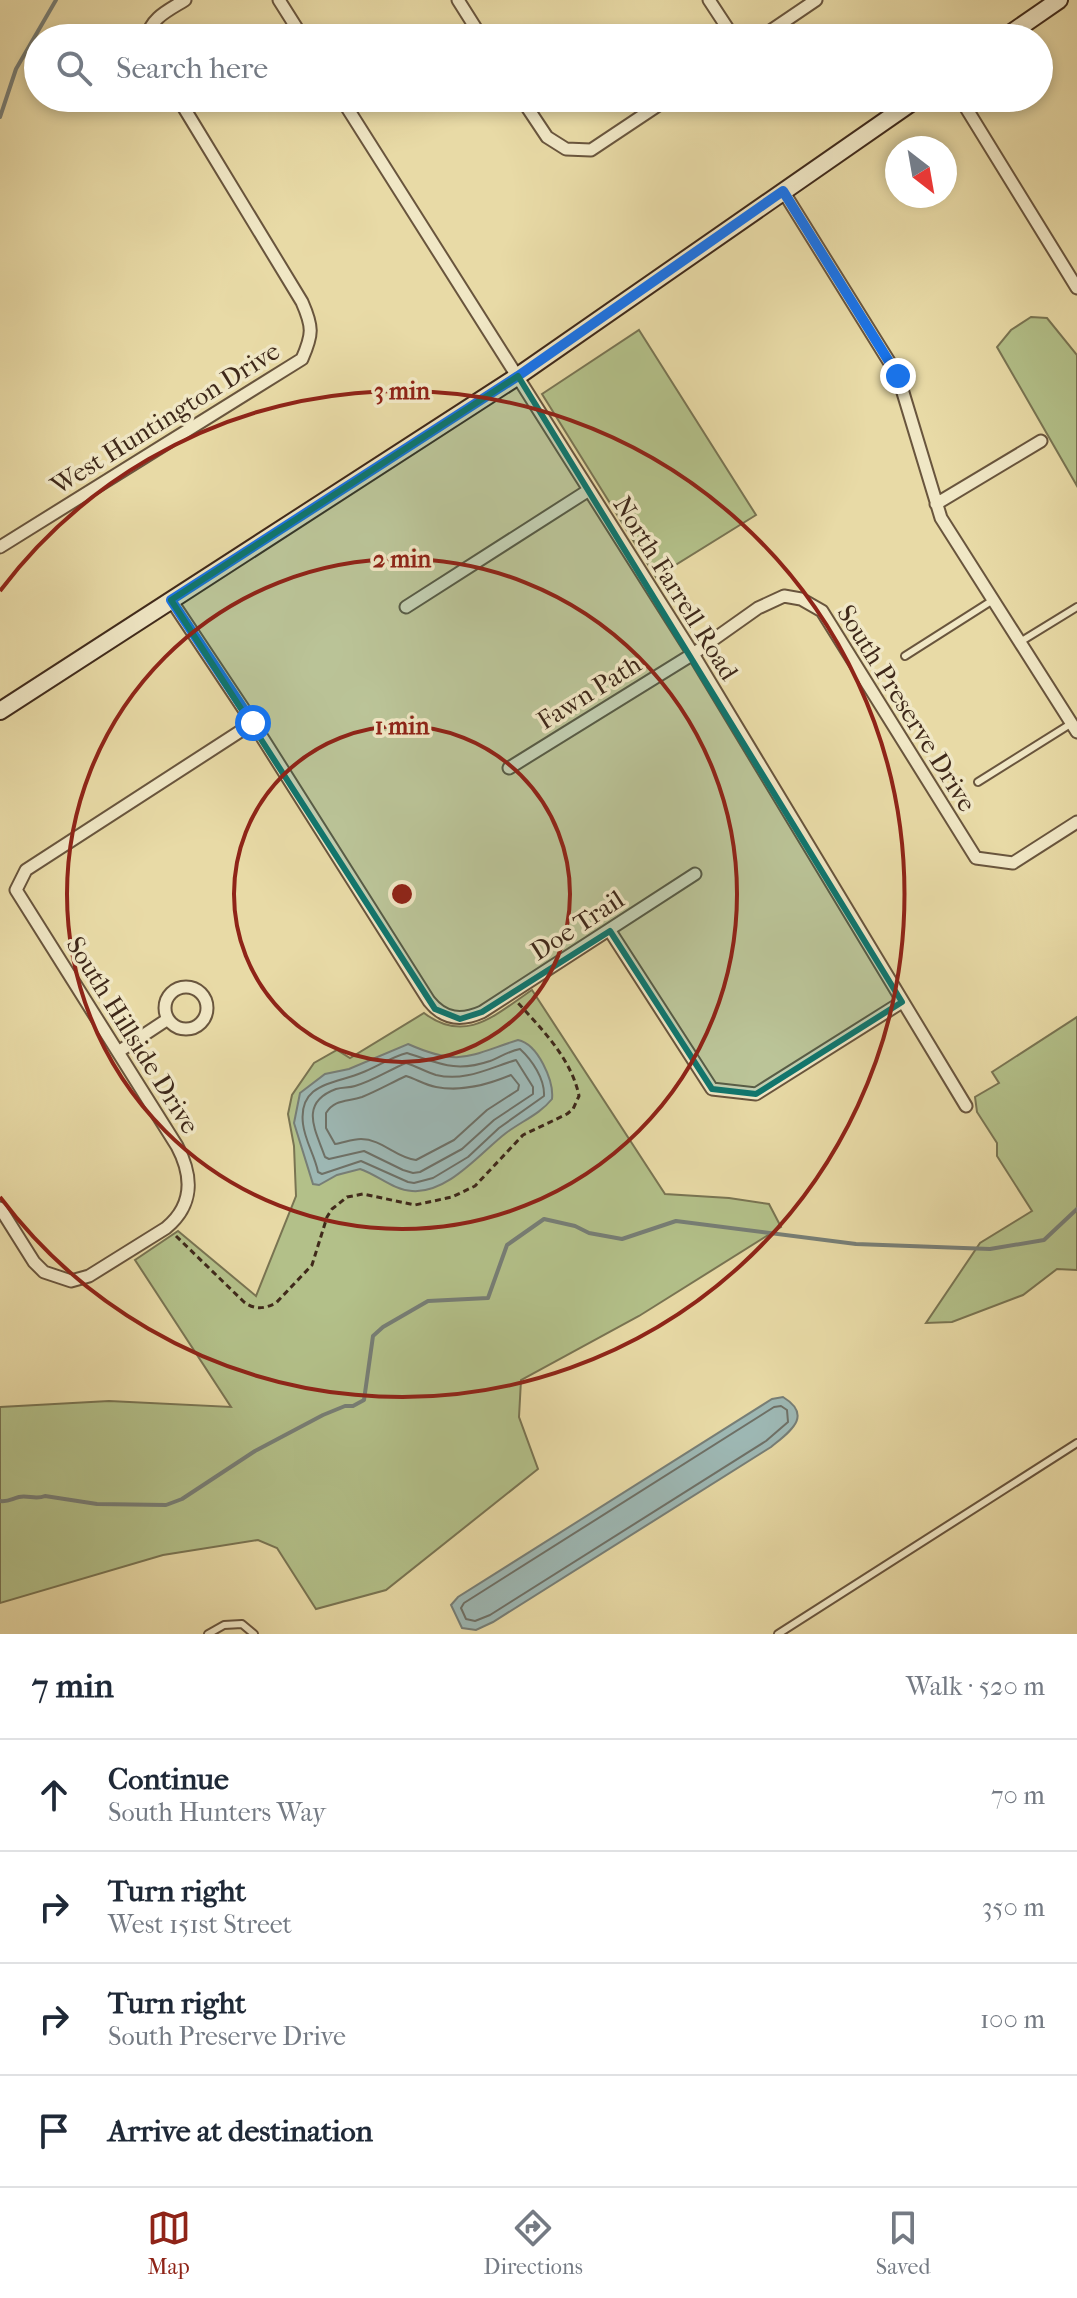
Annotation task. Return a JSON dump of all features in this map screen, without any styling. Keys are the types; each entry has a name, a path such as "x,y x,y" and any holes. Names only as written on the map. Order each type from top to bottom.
{"street":[{"path":"153,24 157,17 185,0"},
{"path":"279,0 294,24"},
{"path":"458,0 473,24"},
{"path":"709,0 725,24"},
{"path":"781,24 816,0"},
{"path":"1024,24 1059,0"},
{"name":"West Huntington Drive","path":"0,547 302,359 312,335 309,316 187,112"},
{"name":"North Farrell Road","path":"350,112 693,654 966,1106"},
{"path":"530,112 547,137 566,149 591,150 648,112"},
{"path":"0,711 518,376 898,112"},
{"path":"969,112 1077,288"},
{"path":"783,191 898,376 941,518 1074,728"},
{"path":"936,504 1041,441"},
{"path":"406,607 589,490"},
{"name":"South Preserve Drive","path":"693,654 758,608 784,596 801,599 822,611 976,858 1013,863 1077,822"},
{"path":"171,600 253,723"},
{"name":"Fawn Path","path":"509,768 693,654"},
{"name":"South Hillside Drive","path":"0,1208 34,1262 44,1272 71,1281 89,1276 169,1226 186,1205 188,1170 177,1146 16,890 26,870 253,723"},
{"name":"Doe Trail","path":"253,723 435,1009 460,1019 482,1012 695,874"},
{"path":"610,931 712,1089 756,1094 902,1002"},
{"path":"118,1052 168,1019"}],"lane":[{"path":"905,656 993,600"},
{"path":"1020,642 1077,607"},
{"path":"978,782 1074,728"},
{"path":"778,1634 1077,1443"},
{"path":"208,1634 224,1625 242,1624 254,1634"}],"path":[{"path":"169,1226 184,1246 233,1293 250,1306 259,1308 276,1303 303,1277 316,1257 327,1217 347,1197 363,1194 415,1205 452,1197 475,1186 523,1135 567,1114 579,1096 572,1075 548,1037 509,995"}],"highlighted area":[{"path":"518,376 902,1002 756,1094 712,1089 610,931 482,1012 460,1019 435,1009 171,600"}],"green space":[{"path":"1031,317 1047,318 1077,355 1077,486 997,347 1011,330"},
{"path":"639,330 756,515 656,577 542,394"},
{"path":"532,990 665,1194 769,1204 781,1227 639,1316 521,1380 519,1417 538,1469 386,1590 316,1609 277,1548 258,1540 163,1555 0,1603 0,1407 109,1401 231,1407 135,1260 178,1231 256,1296 296,1196 294,1146 288,1114 292,1095 314,1063 337,1050 350,1058 424,1013 454,1026 480,1022"},
{"path":"1077,1017 1077,1270 1057,1269 1023,1295 952,1322 926,1323 980,1243 1032,1211 997,1156 997,1143 977,1112 975,1097 999,1083 992,1072"}],"water":[{"path":"518,1040 532,1048 543,1064 552,1099 451,1179 425,1190 412,1191 398,1188 360,1169 337,1175 319,1185 313,1184 294,1123 300,1093 325,1074 349,1069 408,1044 440,1055 464,1057"},
{"path":"783,1397 792,1404 798,1417 791,1430 771,1447 493,1622 476,1630 462,1628 451,1605 458,1597 772,1399"}],"waterway":[{"path":"42,24 56,0"},
{"path":"0,117 16,69 24,55"},
{"path":"0,1501 45,1496 97,1504 166,1505 182,1499 255,1451 323,1415 364,1400 373,1336 428,1301 488,1298 507,1245 544,1219 622,1239 676,1221 856,1244 990,1249 1044,1240 1077,1209"}],"route":[{"path":"253,723 171,600 518,376 783,191 898,376"}]}
